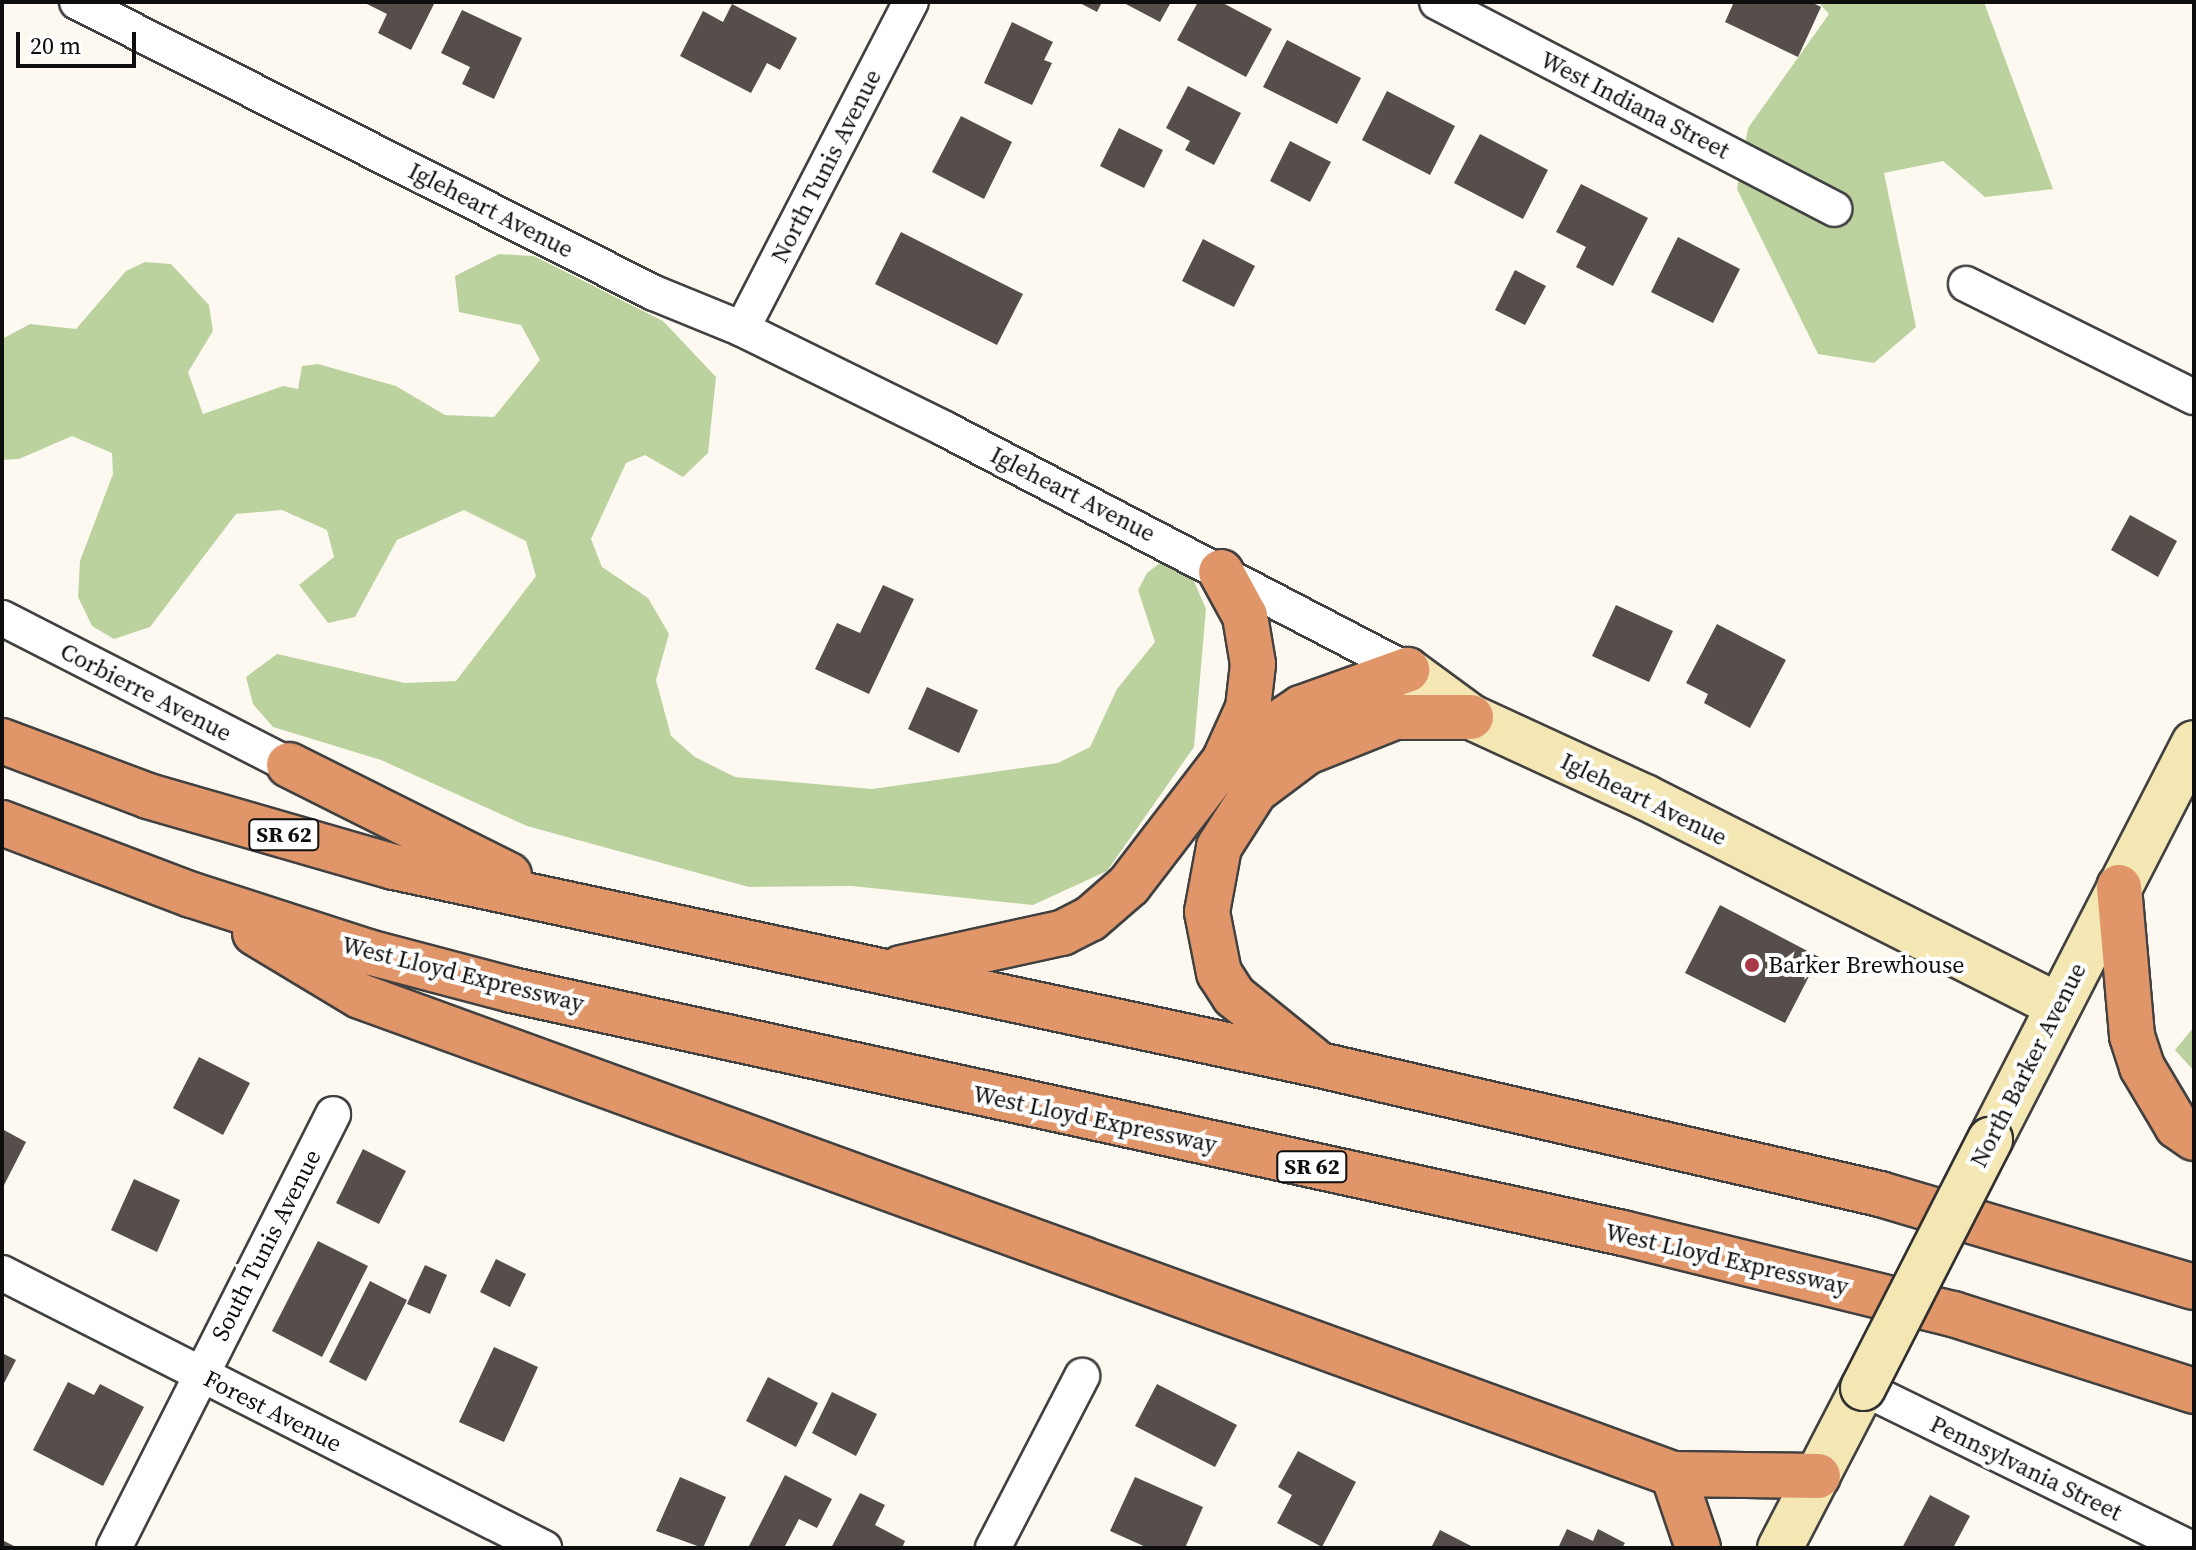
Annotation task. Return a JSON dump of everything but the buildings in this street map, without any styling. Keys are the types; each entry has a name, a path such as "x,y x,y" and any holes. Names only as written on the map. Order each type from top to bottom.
{"highway":[{"path":"887,971 1062,933 1090,919 1129,885 1224,761 1248,708 1253,664 1245,616 1221,572"},
{"path":"1224,761 1301,708 1407,670"},
{"path":"1320,1065 1234,996 1219,973 1207,912 1219,847 1255,791 1307,752 1395,717 1471,717"},
{"name":"SR 62","path":"2,741 148,796 378,863 1320,1065 1880,1194 2194,1287"},
{"path":"289,765 572,906"},
{"name":"West Lloyd Expressway","path":"2,823 192,895 368,952 512,990 1623,1233 1906,1302 2194,1391"},
{"path":"2119,887 2132,1036 2142,1067 2177,1126 2194,1138"},
{"path":"192,895 360,996 1673,1474 1818,1476"},
{"path":"1673,1474 1698,1548"}],"main road":[{"name":"Igleheart Avenue","path":"1407,670 1471,717 1645,797 2058,1006"},
{"name":"North Barker Avenue","path":"1780,1548 2194,743"}],"street":[{"name":"Igleheart Avenue","path":"77,2 654,293 742,329 1407,670"},
{"name":"North Tunis Avenue","path":"742,329 911,2"},
{"name":"West Indiana Street","path":"1437,2 1834,209"},
{"path":"1966,284 2194,397"},
{"name":"Corbierre Avenue","path":"2,618 289,765"},
{"name":"South Tunis Avenue","path":"114,1548 333,1114"},
{"name":"Forest Avenue","path":"2,1273 544,1548"},
{"path":"993,1548 1082,1376"},
{"name":"Pennsylvania Street","path":"1863,1388 2190,1548"}],"green space":[{"path":"1818,2 1984,2 2053,189 1985,197 1943,161 1884,173 1916,327 1874,363 1818,354 1737,189 1748,128 1829,14"},
{"path":"499,254 534,256 663,321 716,377 708,453 683,477 645,455 626,463 591,539 602,567 648,598 669,634 656,680 671,736 695,757 735,777 872,789 1058,763 1090,747 1117,689 1155,642 1138,590 1147,573 1161,562 1190,572 1206,609 1194,747 1107,871 1033,905 852,886 749,887 527,826 381,760 273,727 253,704 246,677 277,654 405,683 456,681 536,576 526,541 464,510 397,540 355,617 328,623 299,585 334,557 327,530 282,510 236,514 150,627 114,639 92,626 78,597 80,561 113,474 112,453 72,436 19,459 2,460 2,339 30,324 76,329 126,271 145,262 171,264 209,305 213,331 188,372 203,414 283,386 298,389 302,366 318,364 396,386 445,415 494,417 540,360 521,325 459,312 455,276"},
{"path":"2194,1029 2194,1071 2175,1050"}],"place":[{"name":"Barker Brewhouse","path":"1752,965"}]}
